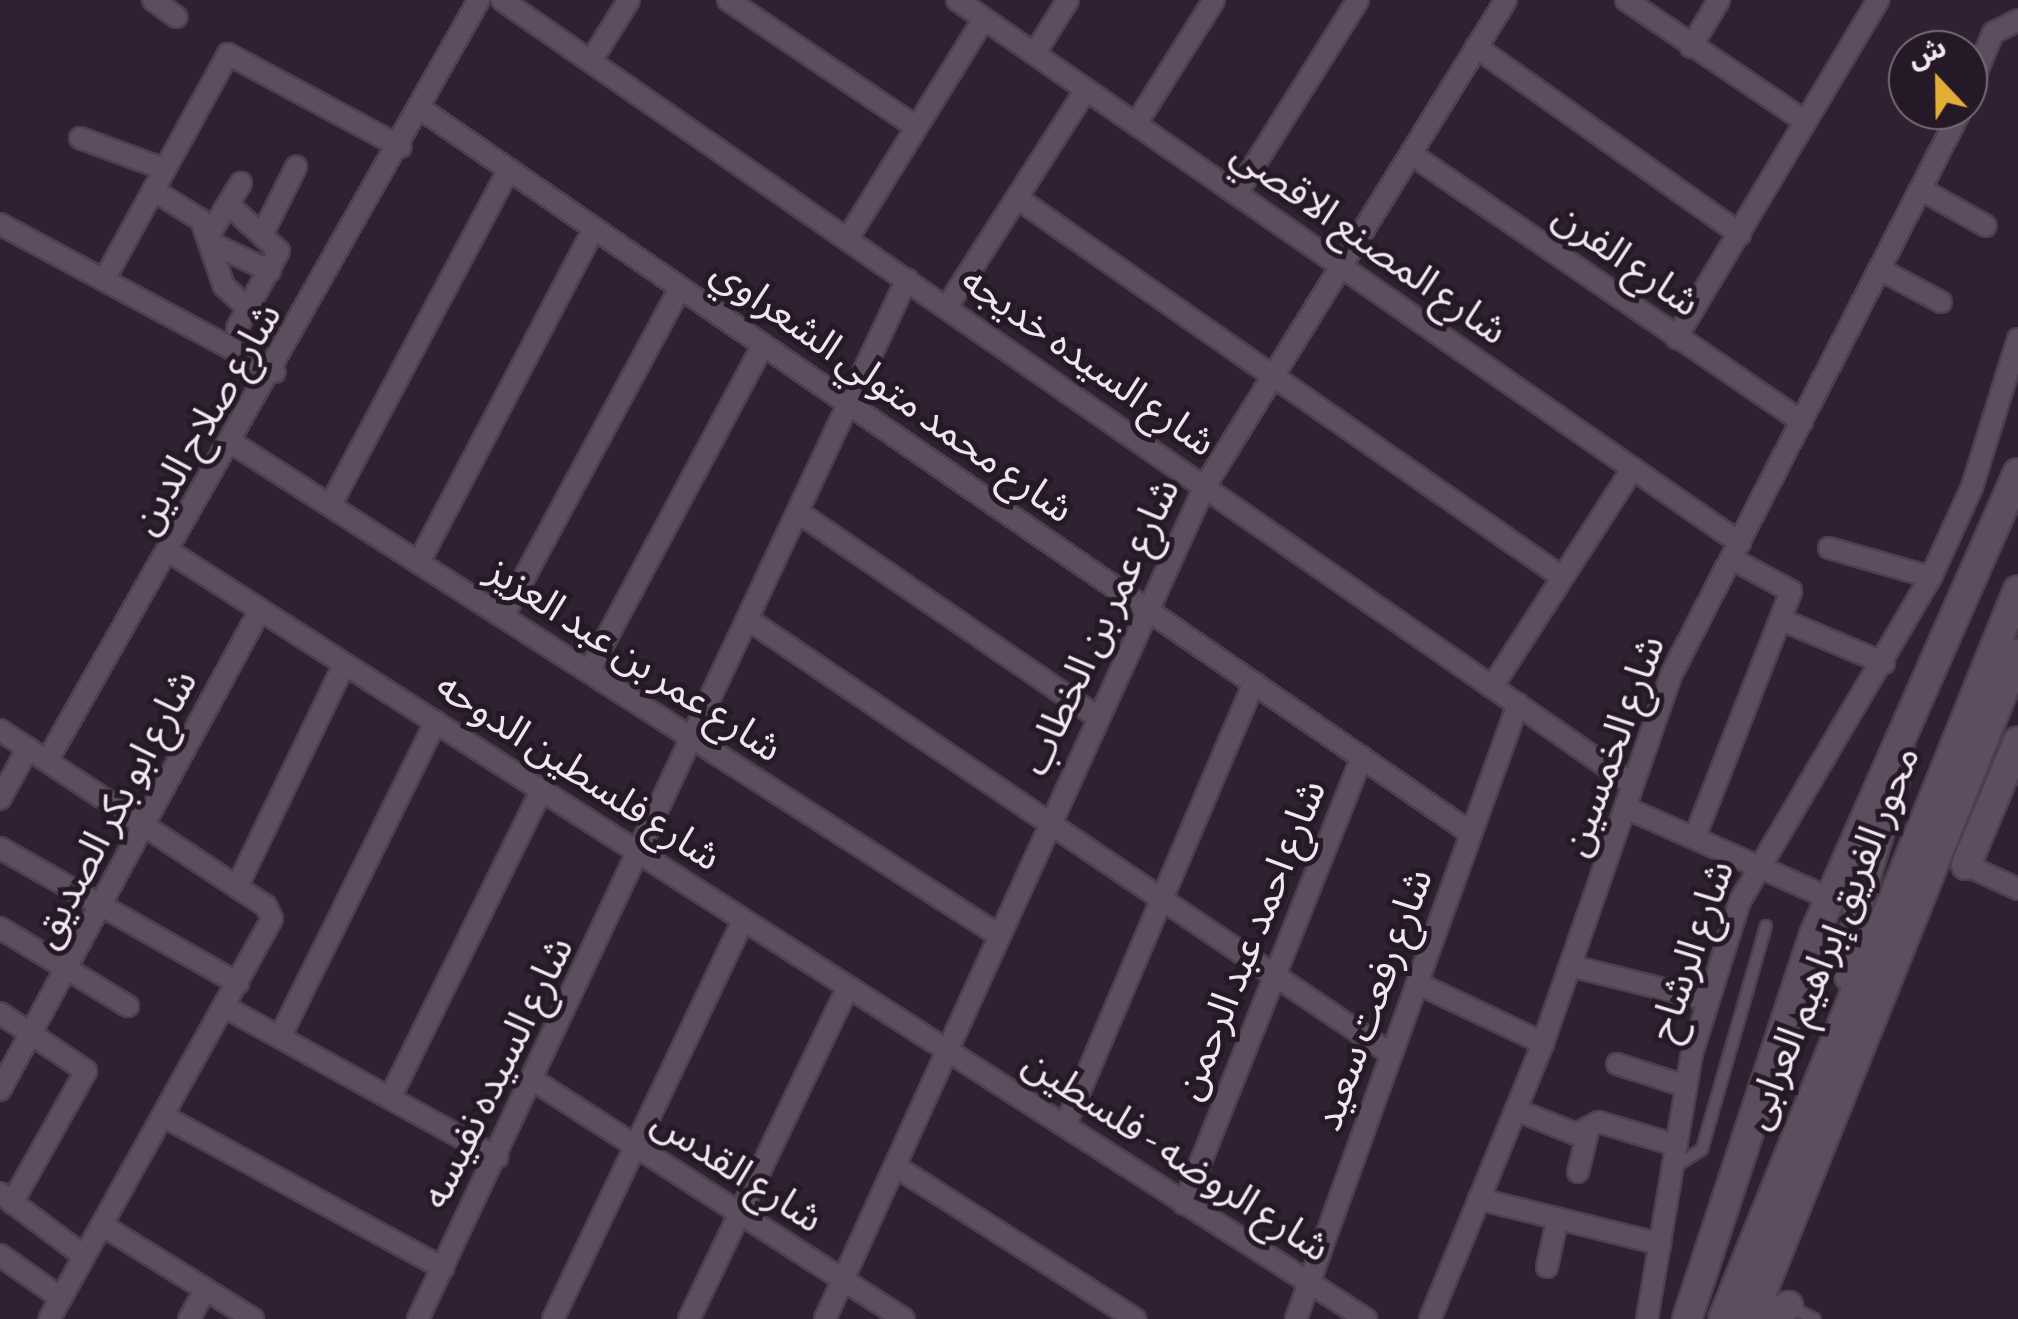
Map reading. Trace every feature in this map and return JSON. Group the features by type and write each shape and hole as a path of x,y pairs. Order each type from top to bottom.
{"main road":[{"path":"1687,1319 1829,898 1908,710 2018,473"},
{"name":"محور الفريق إبراهيم العرابى","path":"1723,1319 1849,999 2018,590"},
{"name":"محور الفريق إبراهيم العرابى","path":"1751,1319 2018,654"},
{"path":"1849,999 1854,924 1908,710"},
{"path":"1966,864 2018,741"}],"street":[{"path":"153,0 176,17"},
{"name":"شارع صلاح الدين","path":"48,761 275,372 479,0"},
{"name":"شارع السيده خديجه","path":"502,0 1632,784"},
{"path":"590,61 629,0"},
{"path":"728,0 916,127"},
{"name":"شارع المصنع الاقصي","path":"957,0 1632,468 1736,551 1787,584 1782,620"},
{"path":"1035,53 1068,0"},
{"path":"1136,124 1214,0"},
{"path":"1237,193 1358,0"},
{"name":"شارع عمر بن الخطاب","path":"825,1319 1095,715 1205,486 1506,0"},
{"path":"1626,0 1806,122"},
{"path":"1691,47 1719,0"},
{"path":"1676,338 1878,0"},
{"path":"848,238 984,18"},
{"path":"1988,45 1993,33 2018,20"},
{"path":"1476,47 1740,234"},
{"path":"104,280 222,60 243,55 400,147"},
{"path":"947,307 1086,90"},
{"name":"شارع محمد متولي الشعراوي","path":"421,109 1471,834"},
{"name":"شارع الخمسين","path":"1430,1319 1543,1043 1671,675 1950,130"},
{"path":"80,138 164,169"},
{"name":"شارع الفرن","path":"1411,154 1802,422"},
{"path":"264,230 296,167"},
{"path":"331,504 509,169"},
{"path":"241,183 212,239 224,286 248,308"},
{"path":"153,190 212,239 270,271"},
{"path":"1922,190 1986,226"},
{"path":"1016,198 1562,577"},
{"path":"228,204 264,230 279,250 237,328"},
{"path":"0,224 275,372"},
{"path":"418,562 594,228"},
{"path":"1881,270 1941,302"},
{"name":"شارع السيده نفيسه","path":"418,1319 641,858 907,279"},
{"path":"503,617 680,288"},
{"name":"شارع الرشاح","path":"1648,1319 1685,1086 1707,1000 1756,865 1884,663 1931,577 1952,534 2018,340"},
{"path":"589,671 764,344"},
{"name":"شارع عمر بن عبد العزيز","path":"234,444 997,934"},
{"path":"1492,687 1632,468"},
{"path":"798,512 1095,715"},
{"path":"1829,548 1931,577"},
{"name":"شارع فلسطين الدوحه","path":"170,552 436,721 641,858 948,1051"},
{"name":"شارع ابو بكر الصديق","path":"0,1090 149,828 259,612"},
{"path":"749,620 1392,1054"},
{"path":"1696,834 1782,620 1884,663"},
{"path":"237,887 344,665"},
{"path":"1065,1126 1254,683"},
{"name":"شارع رفعت سعيد","path":"1296,1319 1518,704"},
{"path":"280,1037 436,721"},
{"path":"0,730 266,906 271,924 50,1319"},
{"path":"0,799 28,748"},
{"name":"شارع احمد عبد الرحمن","path":"1184,1204 1362,757"},
{"path":"390,1098 542,791"},
{"path":"1626,808 1696,834 1829,898"},
{"path":"0,848 238,984"},
{"path":"1966,864 2018,889"},
{"path":"553,1319 743,921"},
{"path":"0,928 128,1006"},
{"path":"1571,966 1707,1000"},
{"path":"1417,983 1543,1043"},
{"path":"689,1319 848,987"},
{"path":"225,1006 497,1156"},
{"path":"0,1012 80,1060 86,1078 6,1198 84,1256"},
{"name":"شارع الروضه - فلسطين","path":"948,1051 1366,1319"},
{"path":"1617,1064 1685,1086"},
{"name":"شارع القدس","path":"533,1080 904,1319"},
{"path":"1516,1110 1588,1131"},
{"path":"163,1116 443,1268"},
{"path":"1578,1172 1588,1131 1599,1122 1675,1144"},
{"path":"895,1166 1135,1319"},
{"path":"1479,1199 1661,1244"},
{"path":"1547,1267 1557,1221"},
{"path":"102,1225 253,1319"},
{"path":"0,1255 61,1298"},
{"path":"189,1319 205,1290"}],"lane":[{"path":"1672,1168 1702,1149 1766,926"}]}
